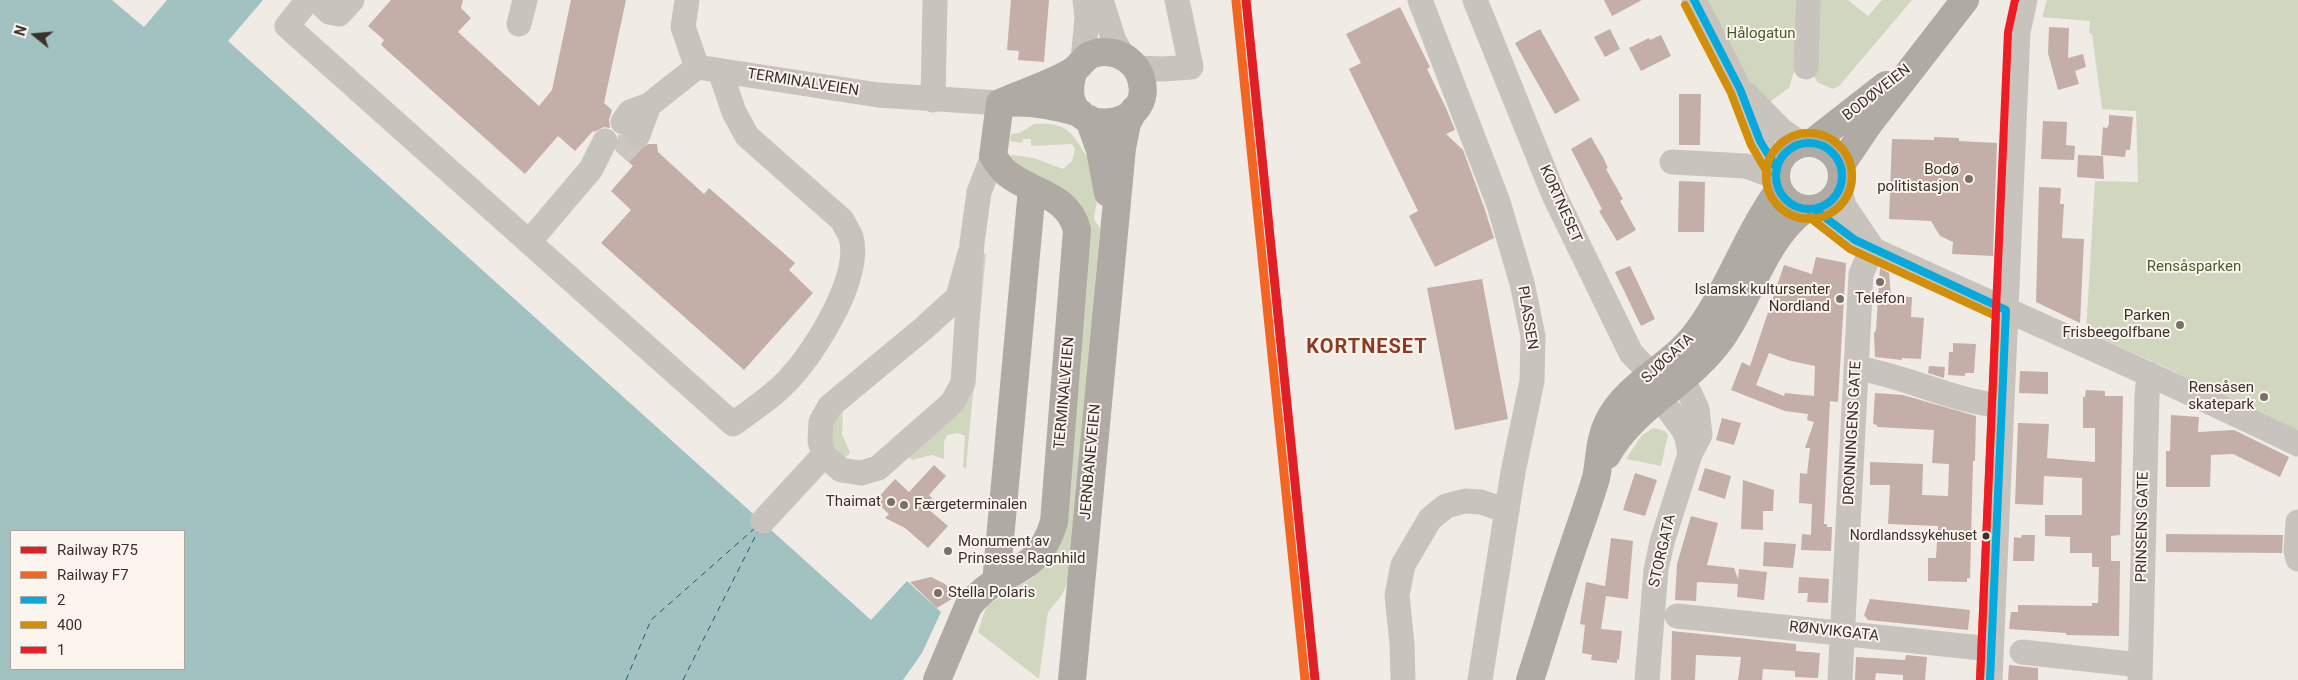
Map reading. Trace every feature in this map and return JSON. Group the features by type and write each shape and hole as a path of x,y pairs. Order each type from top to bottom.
{"highway":[{"name":"BODØVEIEN","path":"1841,177 1868,125 1965,0"},
{"path":"1078,65 1098,52 1107,52 1130,62"},
{"name":"JERNBANEVEIEN","path":"1072,680 1111,245 1119,191 1122,148 1128,124 1139,102 1142,84 1130,62"},
{"name":"BODØVEIEN","path":"1807,142 1917,62"},
{"name":"TERMINALVEIEN","path":"1000,103 1078,65"},
{"name":"JERNBANEVEIEN","path":"1078,65 1070,81 1070,92 1073,103 1084,116 1105,169 1111,245"},
{"name":"TERMINALVEIEN","path":"1000,103 1020,102 1063,108 1084,116"},
{"path":"993,156 1000,103"},
{"path":"1084,116 1098,123 1113,123 1126,117 1134,110"},
{"path":"1807,142 1831,149 1841,177 1829,202 1810,209 1790,203 1777,178 1781,157 1790,148 1807,142"},
{"name":"TERMINALVEIEN","path":"937,680 968,607 975,598 996,582 1033,561 1049,538 1054,522 1077,243 1074,219 1064,206 1007,174 993,156"},
{"name":"SJØGATA","path":"1530,680 1596,476 1613,444 1627,427 1671,360 1697,332 1709,314 1777,178"},
{"path":"996,582 1032,189"},
{"name":"SJØGATA","path":"1655,386 1681,381 1707,357 1721,339 1750,291 1776,241 1791,220 1810,209"}],"street":[{"path":"308,0 288,26 732,424 790,379 822,334 844,293 852,263 851,238 842,220 747,136 683,27 687,0"},
{"path":"316,0 329,12 339,14 352,0"},
{"path":"933,100 935,0"},
{"name":"JERNBANEVEIEN","path":"1078,65 1087,18 1085,0"},
{"name":"JERNBANEVEIEN","path":"1101,0 1114,42 1130,62"},
{"path":"1130,62 1164,70 1191,67 1177,0"},
{"name":"PLASSEN","path":"1420,0 1498,202 1522,283 1533,336 1532,381 1507,511 1480,680"},
{"name":"KORTNESET","path":"1475,0 1554,195 1631,353 1683,429 1690,454"},
{"path":"1694,0 1740,89 1777,178"},
{"path":"1806,67 1808,0"},
{"path":"1990,680 2018,32 2026,0"},
{"path":"630,128 630,112 649,105 709,69"},
{"name":"TERMINALVEIEN","path":"709,69 878,95 1000,103"},
{"path":"1740,89 1781,130 1807,142"},
{"path":"529,242 591,169 612,148"},
{"path":"970,253 969,306 963,383 952,403 878,468 861,473 841,470 824,455 820,440 821,422 830,406 924,328 958,297 970,253 979,192 993,156"},
{"path":"1672,162 1746,166 1777,178"},
{"path":"1841,177 1844,206 1872,249"},
{"path":"1810,209 1830,219 1842,231 1872,249 2172,383 2298,444"},
{"name":"DRONNINGENS GATE","path":"1840,680 1861,274 1872,249"},
{"path":"1856,368 1912,382 1942,393 2002,406"},
{"name":"PRINSENS GATE","path":"2140,672 2149,374"},
{"name":"STORGATA","path":"1647,680 1656,570 1662,542 1690,454 1700,435 1694,402 1681,381"},
{"path":"763,521 824,455"},
{"path":"1403,680 1402,644 1397,595 1403,565 1430,519 1446,506 1465,501 1481,502 1507,511"},
{"path":"2298,522 2296,551 2298,559"},
{"name":"RØNVIKGATA","path":"1677,616 1991,649"},
{"path":"2022,652 2140,672"}],"green space":[{"name":"Hålogatun","path":"1704,0 1795,0 1794,71 1789,88 1767,104 1751,82"},
{"path":"1814,0 1848,0 1868,16 1882,0 1912,0 1839,86 1833,89 1817,82 1814,76"},
{"name":"Rensåsparken","path":"2047,0 2298,0 2298,435 2167,368 2086,332 2095,181 2138,182 2136,111 2102,109 2092,34 2089,33 2090,21 2042,17"},
{"path":"1034,124 1051,124 1064,128 1079,143 1089,158 1094,169 1096,186 1097,201 1094,220 1100,228 1071,562 1068,581 1062,595 1048,612 1039,679 978,632 988,605 1034,577 1032,574 1087,230 1010,157 1012,155 1034,158 1063,169 1072,161 1075,149 1072,144 1031,146 1031,139 1023,139 1022,143 1010,141 1011,134 1020,133"},
{"path":"979,253 986,254 966,468 963,467 965,436 958,433 947,435 944,442 944,459 932,455 912,460 905,453 951,414"},
{"path":"843,406 842,434 850,453 846,457 842,456 837,449 832,437 833,425"},
{"path":"1654,428 1665,431 1668,435 1661,466 1626,459 1642,435"}],"water":[{"path":"0,0 263,0 228,41 871,620 907,581 941,612 922,653 903,680 0,680"}],"pier":[{"path":"112,0 167,0 144,27"}],"building":[{"path":"391,0 463,0 461,8 471,18 458,32 539,106 552,90 571,0 626,0 604,103 612,110 609,120 610,128 604,127 593,131 575,151 558,136 525,174 381,45 384,40 368,26"},
{"path":"1011,0 1049,0 1044,62 1018,60 1019,51 1007,50"},
{"path":"1604,0 1642,0 1612,16"},
{"path":"1400,7 1430,67 1427,69 1455,130 1446,134 1463,150 1494,238 1435,267 1409,216 1418,211 1349,69 1361,63 1346,34"},
{"path":"2049,27 2069,28 2068,58 2083,54 2086,67 2075,71 2079,84 2058,90 2048,53"},
{"path":"1540,29 1580,100 1555,114 1515,43"},
{"path":"1610,29 1620,49 1605,57 1594,37"},
{"path":"1661,35 1671,56 1641,71 1629,48 1649,38 1650,40"},
{"path":"1679,94 1701,94 1700,145 1679,145"},
{"path":"2109,115 2133,117 2130,150 2126,150 2125,157 2101,155 2103,127 2107,128 2109,124"},
{"path":"2043,121 2067,122 2066,145 2075,146 2074,160 2041,159"},
{"path":"618,135 624,136 627,144 634,149 640,149 648,144 657,144 658,152 704,194 709,188 795,263 789,270 813,293 744,370 601,243 631,210 611,191 633,166 616,151 619,141"},
{"path":"1591,137 1604,159 1608,168 1606,169 1623,199 1620,201 1636,230 1617,241 1599,211 1602,209 1571,149"},
{"path":"1934,137 1959,138 1959,141 1997,143 1993,256 1952,254 1953,242 1940,236 1931,221 1889,219 1892,139 1934,140"},
{"path":"2078,155 2103,156 2104,179 2077,177"},
{"path":"1679,181 1705,182 1704,232 1678,232"},
{"path":"2039,187 2061,188 2060,204 2064,204 2062,238 2084,239 2080,323 2036,302"},
{"path":"1816,257 1846,263 1838,402 1830,401 1824,524 1827,524 1827,527 1832,527 1831,551 1801,550 1802,534 1811,535 1812,504 1799,503 1800,473 1807,474 1810,448 1805,448 1814,422 1807,420 1808,414 1785,411 1731,390 1742,362 1750,366 1784,265 1812,274","holes":["1769,353 1791,361 1815,366 1814,396 1785,393 1784,396 1756,385"]},
{"path":"1630,266 1655,319 1641,326 1615,272"},
{"path":"1880,268 1889,273 1891,296 1912,297 1911,317 1924,318 1921,359 1902,358 1902,360 1875,357 1874,333 1876,330"},
{"path":"1482,279 1508,419 1455,430 1427,288"},
{"path":"1953,343 1976,344 1974,373 1965,373 1965,376 1948,375 1949,352 1953,352"},
{"path":"1929,366 1945,367 1944,378 1928,373"},
{"path":"2020,371 2048,372 2048,394 2019,393"},
{"path":"2086,390 2105,391 2105,396 2123,396 2120,535 2111,536 2111,561 2120,561 2119,636 2066,635 2066,633 2009,629 2011,612 2018,612 2018,605 2092,606 2092,603 2098,603 2099,567 2092,567 2092,553 2070,553 2070,537 2045,536 2045,515 2082,515 2082,478 2044,476 2043,505 2015,504 2018,423 2049,424 2047,458 2095,462 2095,428 2083,428 2083,397 2085,397"},
{"path":"1875,393 1903,395 1976,416 1970,578 1967,578 1967,582 1928,581 1928,558 1936,558 1938,526 1888,524 1890,485 1870,485 1870,462 1923,464 1922,495 1948,496 1949,464 1932,463 1934,430 1877,427 1877,425 1873,424"},
{"path":"2171,415 2199,417 2198,432 2234,430 2289,457 2280,477 2233,454 2211,455 2210,487 2166,487 2166,451 2170,451"},
{"path":"1722,418 1741,423 1734,445 1716,440"},
{"name":"Færgeterminalen","path":"934,465 946,476 929,495 934,500 927,508 948,526 928,548 905,528 885,518 889,514 875,501 895,479 909,492"},
{"path":"1705,468 1731,476 1725,499 1698,490"},
{"path":"1635,473 1657,480 1645,516 1623,510"},
{"path":"1743,480 1774,490 1773,511 1763,511 1763,530 1741,529"},
{"path":"1691,516 1718,523 1707,565 1734,568 1738,579 1739,569 1767,572 1764,600 1737,597 1738,584 1697,582 1696,601 1675,600 1677,564"},
{"path":"2166,534 2283,535 2282,553 2166,552"},
{"path":"2022,535 2035,535 2034,561 2013,561 2014,537 2021,538"},
{"path":"1611,538 1633,541 1628,599 1606,596 1601,629 1622,631 1619,660 1617,659 1617,663 1591,660 1592,655 1582,653 1585,625 1580,624 1586,582 1605,586"},
{"path":"1764,542 1796,544 1793,568 1763,566"},
{"name":"Stella Polaris","path":"931,577 945,584 957,596 937,608 910,582"},
{"path":"1799,577 1829,579 1828,603 1807,602 1808,593 1798,593"},
{"path":"1870,599 1970,610 1968,630 1868,620 1864,615"},
{"path":"1672,631 1796,644 1796,651 1820,653 1818,678 1795,677 1795,671 1763,669 1762,680 1738,680 1741,657 1696,655 1695,680 1671,680"},
{"path":"1906,655 1927,657 1925,680 1903,680 1903,675 1876,673 1875,680 1855,680 1856,657 1905,660"},
{"path":"2009,665 2038,668 2038,680 2008,680"}],"ferry route":[{"path":"626,680 651,620 755,528"},
{"path":"683,680 758,531"}],"tunnel":[{"path":"620,154 638,135"}],"rail line":[{"name":"R75","path":"1246,0 1315,680"},
{"name":"F7","path":"1236,1 1305,680"}],"transit line":[{"name":"2","path":"1694,0 1740,89 1760,141 1777,169"},
{"name":"1","path":"1980,680 2008,32 2015,0"},
{"name":"400","path":"1685,5 1731,93 1751,145 1768,174"},
{"name":"400","path":"1801,133 1817,133 1826,136 1840,145 1849,159 1852,176 1849,193 1840,207 1826,216 1817,219 1801,219 1785,212 1773,200 1766,184 1766,168 1773,152 1785,140 1801,133"},
{"name":"2","path":"1802,143 1816,143 1828,148 1837,157 1842,169 1842,176 1840,189 1833,200 1816,209 1802,209 1790,204 1781,195 1776,183 1776,169 1781,157 1790,148 1802,143"},
{"name":"2","path":"1814,209 1855,240 2006,310 1990,680"},
{"name":"400","path":"1809,217 1850,249 1996,316 1980,680"}],"place":[{"name":"Bodø politistasjon","path":"1969,179"},
{"name":"Telefon","path":"1880,282"},
{"name":"Islamsk kultursenter Nordland","path":"1840,299"},
{"name":"Parken Frisbeegolfbane","path":"2180,325"},
{"name":"Rensåsen skatepark","path":"2264,397"},
{"name":"Thaimat","path":"891,502"},
{"name":"Færgeterminalen","path":"904,505"},
{"name":"Nordlandssykehuset","path":"1986,536"},
{"name":"Monument av Prinsesse Ragnhild","path":"948,551"},
{"name":"Stella Polaris","path":"938,593"}],"district":[{"name":"KORTNESET","path":"1367,348"}]}
